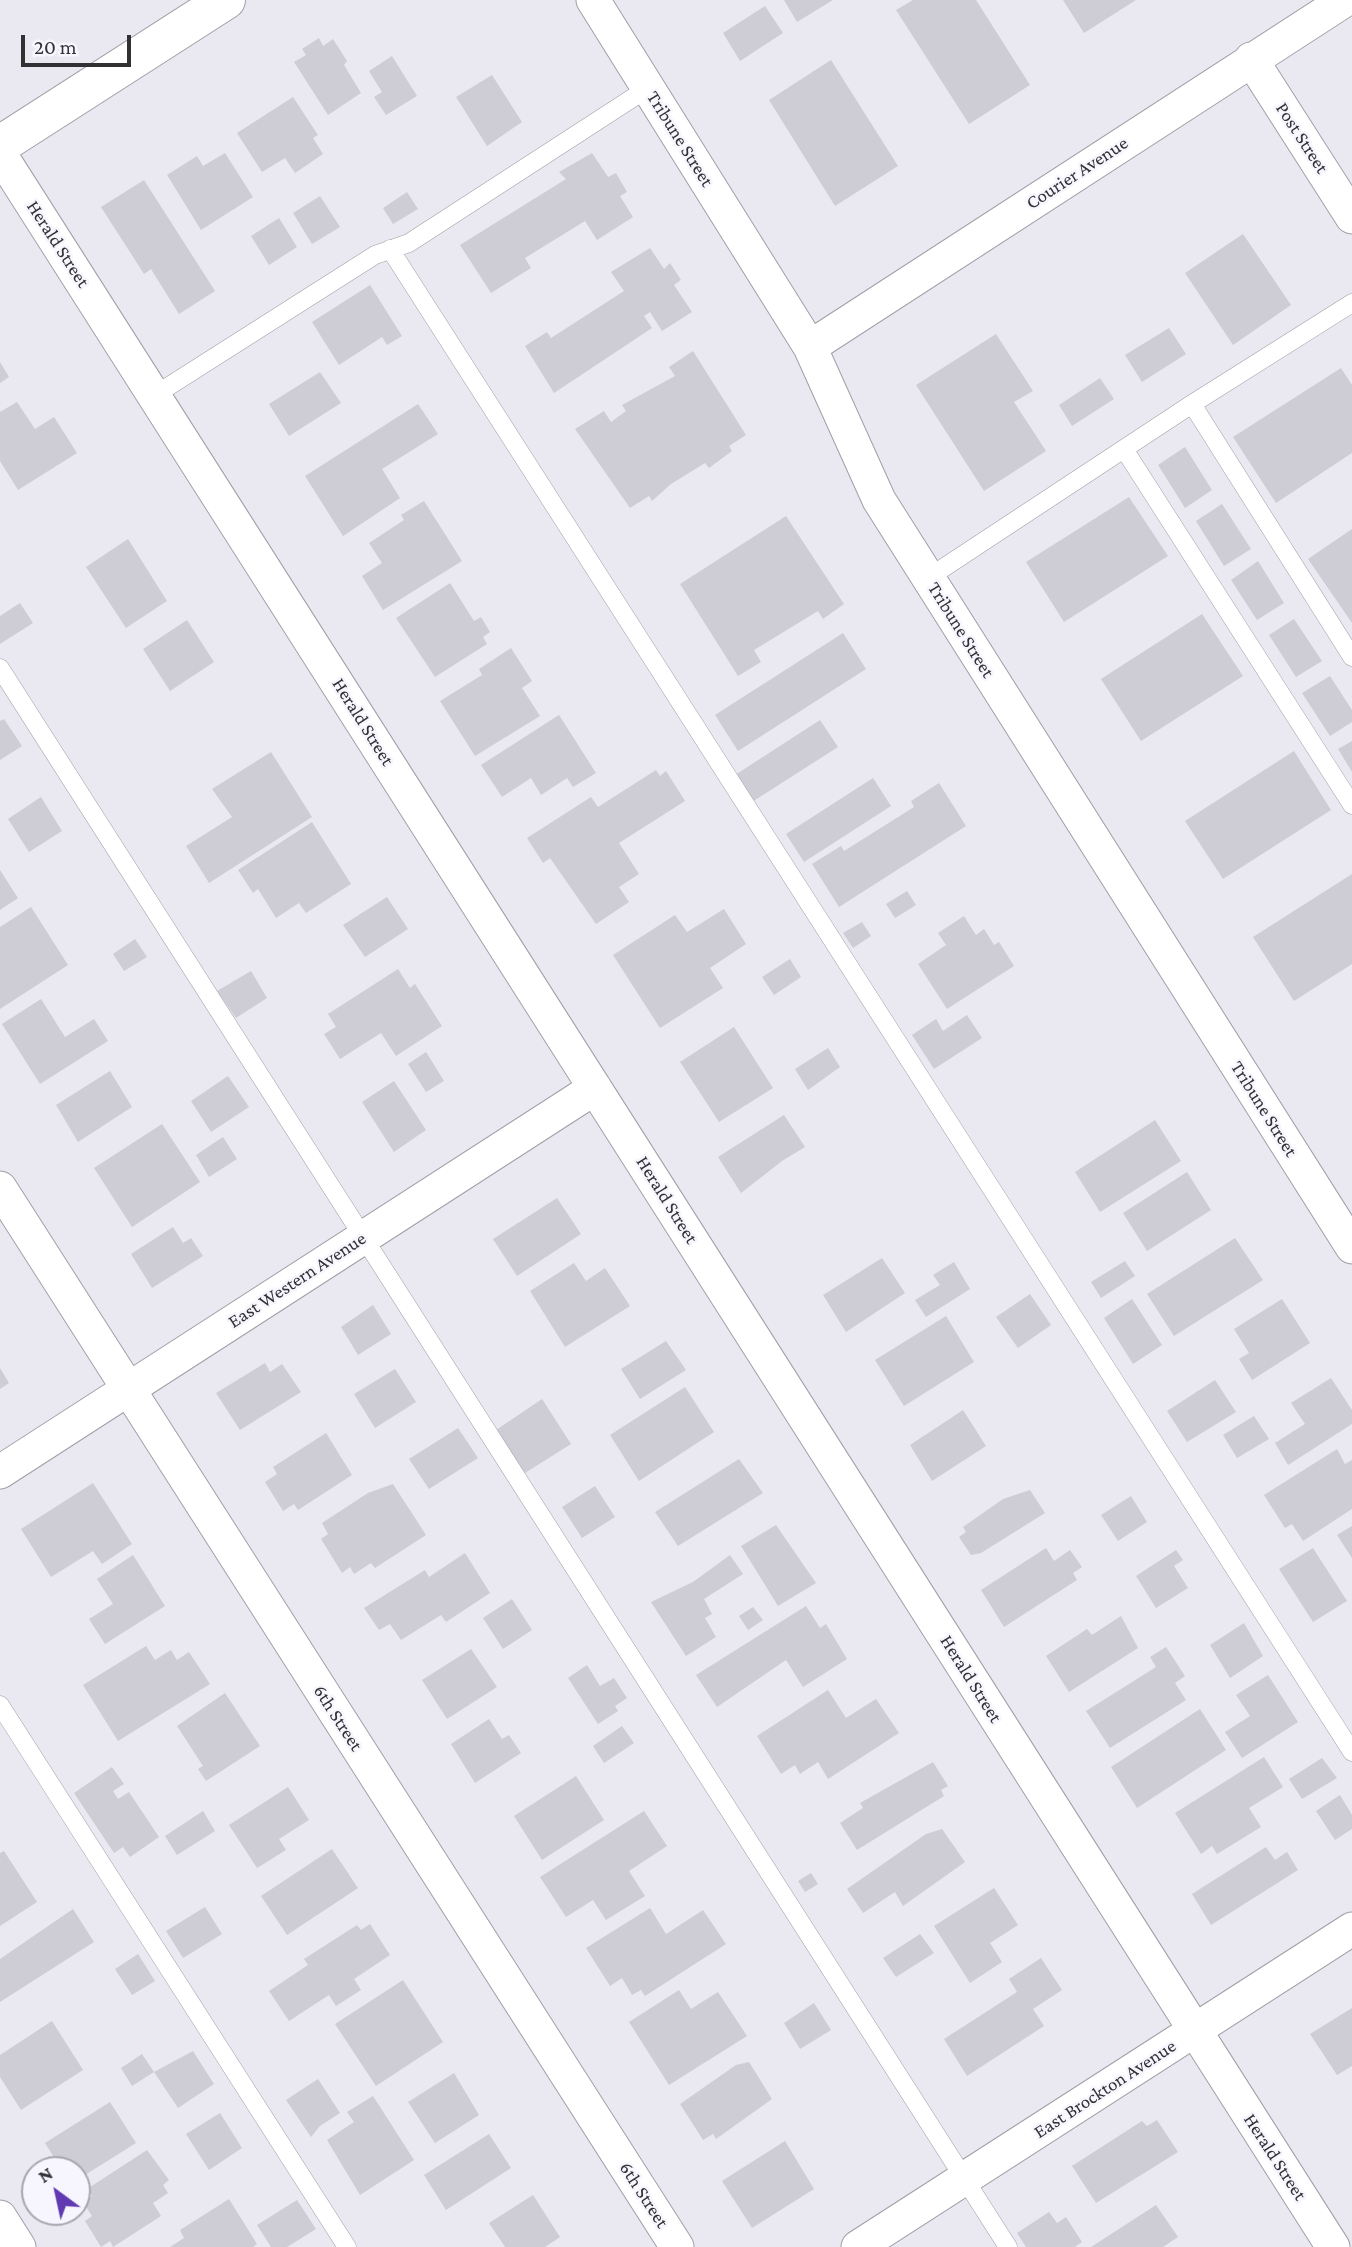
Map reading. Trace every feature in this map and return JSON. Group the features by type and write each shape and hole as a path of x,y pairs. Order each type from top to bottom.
{"main road":[{"path":"0,145 226,0"}],"street":[{"name":"Tribune Street","path":"593,0 810,347 879,500 1352,1247"},
{"name":"Courier Avenue","path":"810,347 1345,0"},
{"name":"Post Street","path":"1251,59 1352,217"},
{"name":"Herald Street","path":"0,154 1334,2247"},
{"name":"East Western Avenue","path":"0,1472 595,1088"},
{"name":"6th Street","path":"0,1188 677,2247"},
{"name":"East Brockton Avenue","path":"858,2247 1352,1929"},
{"path":"0,2217 19,2247"}],"lane":[{"path":"155,395 375,255 409,243 648,88"},
{"path":"390,249 1352,1752"},
{"path":"928,578 1192,404 1352,303"},
{"path":"1192,404 1352,657"},
{"path":"1124,449 1352,805"},
{"path":"0,668 1008,2247"},
{"path":"0,1705 347,2247"}],"building":[{"path":"784,0 833,0 797,22"},
{"path":"913,0 976,0 1030,85 969,124 896,10"},
{"path":"1063,0 1136,0 1084,33"},
{"path":"765,6 783,33 740,61 723,33"},
{"path":"319,38 323,46 333,39 347,61 344,65 361,93 328,115 294,62 306,55 302,49"},
{"path":"392,56 417,96 386,115 374,97 382,92 369,71"},
{"path":"831,60 898,166 835,206 769,100"},
{"path":"492,75 522,122 487,146 456,97"},
{"path":"293,97 318,135 313,138 323,154 295,173 285,158 262,172 237,133"},
{"path":"225,153 253,197 201,230 167,175 197,156 203,166"},
{"path":"592,153 608,177 616,173 627,192 620,196 633,217 597,240 585,221 525,258 531,268 491,293 460,245 566,179 559,172"},
{"path":"144,180 215,291 179,314 151,269 144,274 101,207"},
{"path":"407,192 418,209 393,224 383,208"},
{"path":"320,196 340,227 312,244 293,213"},
{"path":"279,218 297,247 269,265 251,236"},
{"path":"1243,234 1291,305 1233,345 1185,273"},
{"path":"650,248 664,269 670,263 681,280 674,285 692,312 662,331 650,312 644,316 652,328 554,393 525,346 547,332 551,338 624,291 611,272"},
{"path":"370,285 402,336 387,345 382,337 339,365 312,322"},
{"path":"1169,328 1186,354 1142,382 1125,355"},
{"path":"996,334 1033,391 1014,402 1046,451 984,491 916,385"},
{"path":"693,351 746,435 729,446 732,451 709,468 705,463 671,484 652,501 649,496 630,508 575,429 604,411 611,422 626,411 622,405 675,376 669,367"},
{"path":"0,362 9,377 0,383"},
{"path":"1341,368 1352,385 1352,453 1276,503 1233,437"},
{"path":"320,372 341,403 289,436 269,404"},
{"path":"1100,378 1114,399 1072,426 1059,405"},
{"path":"17,402 35,429 54,417 77,453 18,490 0,461 0,412"},
{"path":"418,404 438,434 382,469 400,498 343,536 305,476"},
{"path":"1185,447 1212,490 1185,508 1158,465"},
{"path":"1129,497 1168,556 1064,622 1026,562"},
{"path":"424,501 462,561 383,610 362,576 382,563 369,543 404,520 401,515"},
{"path":"1222,504 1251,549 1224,566 1196,521"},
{"path":"786,516 844,604 823,619 818,611 754,650 761,662 738,676 680,584"},
{"path":"1352,529 1352,623 1308,559"},
{"path":"128,539 167,601 126,628 86,567"},
{"path":"1258,561 1284,603 1257,620 1231,580"},
{"path":"450,583 474,621 481,617 490,632 483,637 487,644 435,677 396,618"},
{"path":"20,603 33,623 0,644 0,616"},
{"path":"1202,614 1243,676 1141,741 1101,679"},
{"path":"1294,619 1322,661 1296,677 1269,635"},
{"path":"187,620 214,662 170,691 143,649"},
{"path":"843,633 866,669 738,751 715,715"},
{"path":"511,648 532,681 522,688 540,716 475,756 440,701 482,675 479,669"},
{"path":"1330,676 1352,710 1352,722 1330,736 1302,693"},
{"path":"559,715 596,773 573,787 567,778 541,795 531,778 502,797 481,765"},
{"path":"4,719 22,746 0,760 0,721"},
{"path":"820,720 838,747 752,802 735,775"},
{"path":"1352,741 1352,772 1338,749"},
{"path":"1294,751 1331,810 1223,879 1185,821"},
{"path":"271,752 312,817 209,883 186,846 232,817 212,789"},
{"path":"656,770 660,776 666,771 685,801 619,843 639,874 619,887 629,902 596,924 550,858 543,863 527,838 591,797 598,807"},
{"path":"873,778 891,806 804,862 786,834"},
{"path":"939,783 966,826 839,907 812,864 841,846 844,851 914,807 911,801"},
{"path":"41,797 62,831 29,852 8,819"},
{"path":"312,822 351,884 306,913 299,903 276,918 258,889 253,893 238,870"},
{"path":"0,870 18,898 0,910"},
{"path":"1352,874 1352,964 1294,1001 1253,937"},
{"path":"907,891 916,905 895,918 886,904"},
{"path":"387,897 408,929 365,957 343,925"},
{"path":"31,907 68,965 0,1009 0,927"},
{"path":"724,909 746,944 710,968 723,988 660,1028 613,955 675,915 687,932"},
{"path":"964,916 976,935 984,929 994,945 999,942 1014,966 947,1009 918,964 946,945 938,933"},
{"path":"862,922 871,936 853,948 843,933"},
{"path":"135,939 147,957 124,971 113,954"},
{"path":"790,959 801,977 774,995 762,977"},
{"path":"398,969 410,988 415,984 442,1026 396,1056 381,1033 340,1059 324,1034 336,1027 328,1014"},
{"path":"251,971 267,998 236,1018 217,991"},
{"path":"41,999 65,1037 94,1019 108,1041 40,1084 2,1024"},
{"path":"967,1015 982,1038 934,1069 912,1035 936,1019 943,1031"},
{"path":"734,1027 773,1088 719,1122 680,1062"},
{"path":"828,1048 840,1067 808,1090 795,1069"},
{"path":"426,1052 444,1081 426,1092 408,1064"},
{"path":"110,1071 132,1107 78,1142 56,1105"},
{"path":"228,1076 249,1107 211,1132 191,1101"},
{"path":"394,1081 426,1130 394,1152 362,1102"},
{"path":"784,1115 805,1147 741,1193 718,1157"},
{"path":"1155,1120 1181,1161 1100,1212 1075,1172"},
{"path":"162,1124 200,1182 132,1227 94,1168"},
{"path":"223,1137 237,1159 209,1177 196,1155"},
{"path":"1187,1172 1211,1210 1147,1251 1123,1213"},
{"path":"557,1198 581,1234 517,1276 493,1239"},
{"path":"173,1227 183,1243 191,1238 203,1256 152,1288 131,1254"},
{"path":"1235,1238 1263,1280 1174,1336 1147,1294"},
{"path":"882,1258 905,1293 846,1332 823,1295"},
{"path":"1125,1261 1135,1276 1101,1298 1091,1282"},
{"path":"954,1262 970,1289 926,1317 915,1300 940,1285 933,1275"},
{"path":"574,1263 586,1281 605,1268 630,1306 565,1347 530,1291"},
{"path":"1030,1294 1051,1325 1018,1348 996,1317"},
{"path":"1132,1299 1162,1345 1133,1364 1104,1318"},
{"path":"1282,1299 1310,1343 1252,1380 1239,1359 1249,1353 1234,1329"},
{"path":"373,1305 391,1334 358,1355 341,1327"},
{"path":"946,1316 974,1362 904,1406 875,1360"},
{"path":"666,1341 686,1370 640,1399 621,1369"},
{"path":"265,1363 270,1372 282,1364 301,1392 240,1430 216,1393"},
{"path":"0,1368 9,1383 0,1389"},
{"path":"395,1369 416,1402 375,1428 354,1394"},
{"path":"1331,1378 1352,1410 1352,1424 1288,1465 1275,1443 1305,1424 1291,1403"},
{"path":"1215,1380 1236,1412 1187,1442 1167,1411"},
{"path":"685,1387 714,1432 639,1481 610,1435"},
{"path":"542,1399 571,1444 525,1473 496,1430"},
{"path":"963,1410 986,1446 932,1481 910,1445"},
{"path":"1254,1416 1269,1439 1237,1458 1223,1435"},
{"path":"458,1428 478,1458 429,1489 409,1459"},
{"path":"326,1433 352,1475 298,1510 294,1504 283,1511 265,1482 277,1474 273,1467"},
{"path":"1337,1449 1345,1464 1352,1460 1352,1509 1303,1541 1292,1524 1285,1528 1264,1495"},
{"path":"739,1459 763,1493 678,1546 655,1512"},
{"path":"93,1483 132,1544 102,1564 93,1551 51,1577 21,1529"},
{"path":"393,1484 426,1535 375,1568 371,1563 354,1574 350,1567 342,1573 321,1539 328,1534 322,1523 368,1493"},
{"path":"595,1486 615,1517 582,1538 562,1507"},
{"path":"1030,1490 1045,1513 981,1553 971,1555 959,1537 966,1532 963,1527 1003,1499"},
{"path":"1131,1496 1147,1522 1118,1541 1101,1515"},
{"path":"776,1525 816,1583 778,1606 741,1546"},
{"path":"1352,1526 1352,1558 1337,1535"},
{"path":"1046,1548 1054,1561 1070,1550 1082,1567 1073,1573 1077,1580 1004,1627 981,1590"},
{"path":"1313,1548 1347,1601 1313,1622 1279,1569"},
{"path":"1176,1550 1183,1560 1174,1566 1188,1588 1156,1608 1136,1576"},
{"path":"465,1553 490,1593 446,1622 441,1615 401,1640 390,1624 379,1630 364,1608 425,1570 429,1577"},
{"path":"133,1555 165,1606 105,1644 89,1619 113,1604 97,1579"},
{"path":"730,1555 743,1574 704,1599 712,1614 705,1618 716,1637 686,1656 651,1602 693,1582"},
{"path":"512,1599 532,1630 503,1649 483,1618"},
{"path":"806,1606 820,1628 826,1624 847,1659 803,1687 786,1660 717,1707 696,1675"},
{"path":"753,1607 763,1620 748,1630 739,1616"},
{"path":"1121,1616 1138,1648 1069,1692 1046,1656 1087,1629 1092,1635"},
{"path":"1244,1623 1263,1656 1230,1678 1210,1645"},
{"path":"146,1646 155,1660 171,1650 177,1660 189,1652 210,1684 118,1741 83,1685"},
{"path":"1166,1647 1185,1676 1175,1683 1186,1700 1110,1748 1086,1711 1156,1667 1150,1657"},
{"path":"471,1649 497,1687 447,1719 422,1680"},
{"path":"587,1665 600,1686 614,1678 627,1698 615,1706 618,1711 598,1724 568,1678"},
{"path":"1268,1675 1298,1722 1242,1758 1225,1732 1250,1716 1236,1695"},
{"path":"828,1690 846,1718 876,1699 899,1733 828,1779 818,1762 800,1774 795,1765 781,1774 757,1736"},
{"path":"225,1693 260,1746 206,1781 198,1769 203,1766 177,1726"},
{"path":"1200,1709 1226,1750 1137,1808 1111,1767"},
{"path":"489,1719 502,1739 509,1735 521,1753 475,1783 451,1744"},
{"path":"622,1726 634,1743 604,1763 593,1746"},
{"path":"1264,1757 1283,1787 1249,1808 1261,1827 1217,1854 1212,1846 1201,1854 1175,1813"},
{"path":"1322,1758 1337,1778 1302,1799 1289,1779"},
{"path":"933,1762 948,1786 941,1790 944,1796 857,1850 840,1823 863,1808 860,1803"},
{"path":"112,1767 124,1784 113,1791 118,1799 129,1792 159,1837 130,1857 123,1847 114,1853 74,1793"},
{"path":"576,1776 604,1820 542,1860 514,1816"},
{"path":"288,1787 309,1820 279,1839 286,1850 257,1868 229,1825"},
{"path":"1340,1795 1352,1815 1352,1829 1335,1840 1316,1811"},
{"path":"203,1811 215,1831 177,1855 165,1836"},
{"path":"644,1811 667,1846 629,1871 645,1896 606,1920 593,1900 566,1917 540,1877"},
{"path":"942,1829 965,1862 903,1906 895,1892 863,1913 847,1889 926,1834"},
{"path":"1266,1847 1275,1860 1287,1852 1298,1870 1211,1925 1192,1894"},
{"path":"332,1849 358,1888 287,1935 261,1896"},
{"path":"4,1851 37,1902 0,1926 0,1853"},
{"path":"811,1873 818,1884 805,1892 798,1881"},
{"path":"994,1888 1018,1925 990,1943 1002,1962 970,1983 934,1926"},
{"path":"205,1907 222,1934 183,1958 166,1931"},
{"path":"650,1908 666,1934 703,1910 726,1944 645,1996 641,1990 632,1995 622,1978 610,1986 586,1948"},
{"path":"73,1909 94,1942 0,2002 0,1959"},
{"path":"370,1924 390,1955 354,1979 361,1990 336,2006 329,1995 289,2021 269,1991 308,1965 304,1959 357,1925 361,1930"},
{"path":"920,1934 934,1953 896,1977 883,1958"},
{"path":"138,1954 155,1981 132,1995 115,1969"},
{"path":"1041,1958 1062,1990 1033,2009 1044,2026 967,2076 944,2039 1017,1992 1009,1979"},
{"path":"403,1980 443,2042 376,2086 335,2024"},
{"path":"679,1990 691,2009 718,1992 747,2036 669,2085 629,2022"},
{"path":"814,2003 831,2030 800,2049 784,2023"},
{"path":"1352,2008 1352,2066 1337,2075 1310,2034"},
{"path":"52,2021 83,2070 21,2110 0,2077 0,2055"},
{"path":"193,2051 214,2084 178,2108 154,2072"},
{"path":"142,2054 154,2072 132,2086 121,2068"},
{"path":"749,2062 772,2099 716,2139 713,2134 703,2140 680,2104 736,2065"},
{"path":"454,2073 479,2115 435,2143 408,2102"},
{"path":"318,2079 340,2113 320,2126 311,2137 286,2100"},
{"path":"373,2096 414,2160 360,2195 327,2140 354,2122 347,2112"},
{"path":"110,2102 136,2143 91,2171 91,2156 53,2156 45,2143"},
{"path":"220,2113 242,2148 209,2170 186,2134"},
{"path":"1157,2120 1178,2152 1096,2203 1072,2166 1142,2121 1147,2126"},
{"path":"489,2134 511,2168 446,2210 424,2175"},
{"path":"785,2141 814,2189 752,2228 722,2181"},
{"path":"147,2150 169,2180 163,2185 168,2193 153,2203 161,2216 113,2247 110,2241 101,2247 88,2226 91,2226 92,2216 91,2186"},
{"path":"533,2195 560,2237 545,2247 505,2247 489,2223"},
{"path":"229,2199 257,2244 253,2247 170,2247 184,2238 180,2230"},
{"path":"297,2200 316,2229 287,2247 271,2247 257,2225"},
{"path":"1156,2205 1178,2237 1163,2247 1091,2247"},
{"path":"1049,2212 1057,2223 1066,2217 1082,2242 1075,2247 1026,2247 1017,2233"}]}
